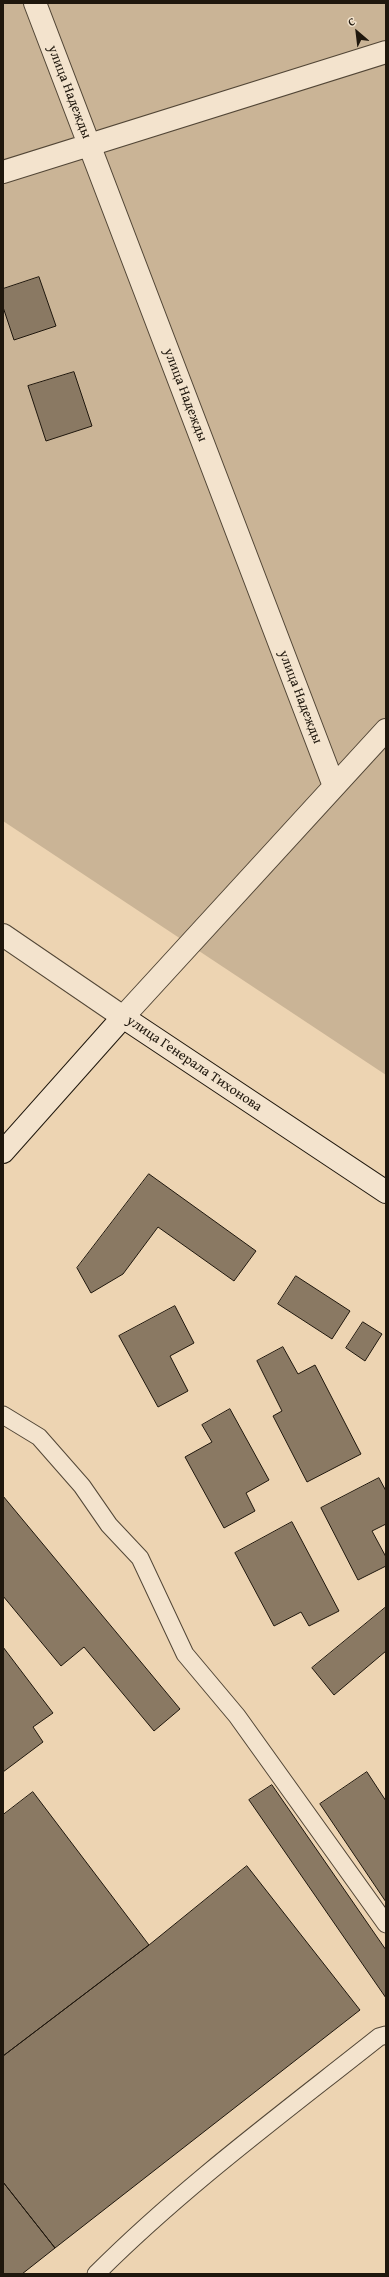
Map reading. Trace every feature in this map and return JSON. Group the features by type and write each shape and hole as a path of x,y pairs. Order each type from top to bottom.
{"street":[{"name":"улица Надежды","path":"35,3 334,786"},
{"path":"3,172 386,52"},
{"path":"3,1152 122,1017 386,730"},
{"name":"улица Генерала Тихонова","path":"3,935 122,1017 386,1192"}],"lane":[{"path":"3,1415 39,1437 82,1486 109,1526 140,1558 185,1654 236,1716 386,1924"},
{"path":"96,2274 132,2238 203,2177 379,2038 386,2035"}],"shaded area":[{"path":"3,3 386,3 386,1075 3,821"}],"building":[{"path":"39,277 56,326 14,340 3,307 3,289"},
{"path":"74,372 92,426 46,441 28,386"},
{"path":"149,1174 256,1251 234,1281 158,1227 123,1274 91,1293 77,1268"},
{"path":"296,1276 350,1311 332,1339 278,1304"},
{"path":"175,1306 194,1343 170,1356 188,1391 158,1407 119,1336"},
{"path":"363,1322 382,1334 365,1361 346,1348"},
{"path":"283,1347 298,1374 315,1365 361,1454 307,1482 273,1416 282,1411 257,1361"},
{"path":"230,1409 269,1480 246,1493 255,1511 224,1528 185,1457 212,1442 202,1425"},
{"path":"379,1478 386,1491 386,1524 372,1531 386,1557 386,1566 358,1580 321,1508"},
{"path":"3,1496 180,1709 154,1731 84,1647 61,1666 3,1596"},
{"path":"292,1522 339,1611 309,1626 301,1612 274,1626 235,1553"},
{"path":"386,1607 386,1651 334,1695 312,1668"},
{"path":"3,1647 53,1713 33,1727 43,1742 3,1772"},
{"path":"367,1772 386,1801 386,1902 320,1804"},
{"path":"272,1785 386,1950 386,1998 249,1800"},
{"path":"33,1792 149,1945 3,2056 3,1815"},
{"path":"247,1866 360,2010 55,2248 3,2182 3,2056 149,1945"},
{"path":"3,2182 55,2248 22,2274 3,2274"}]}
